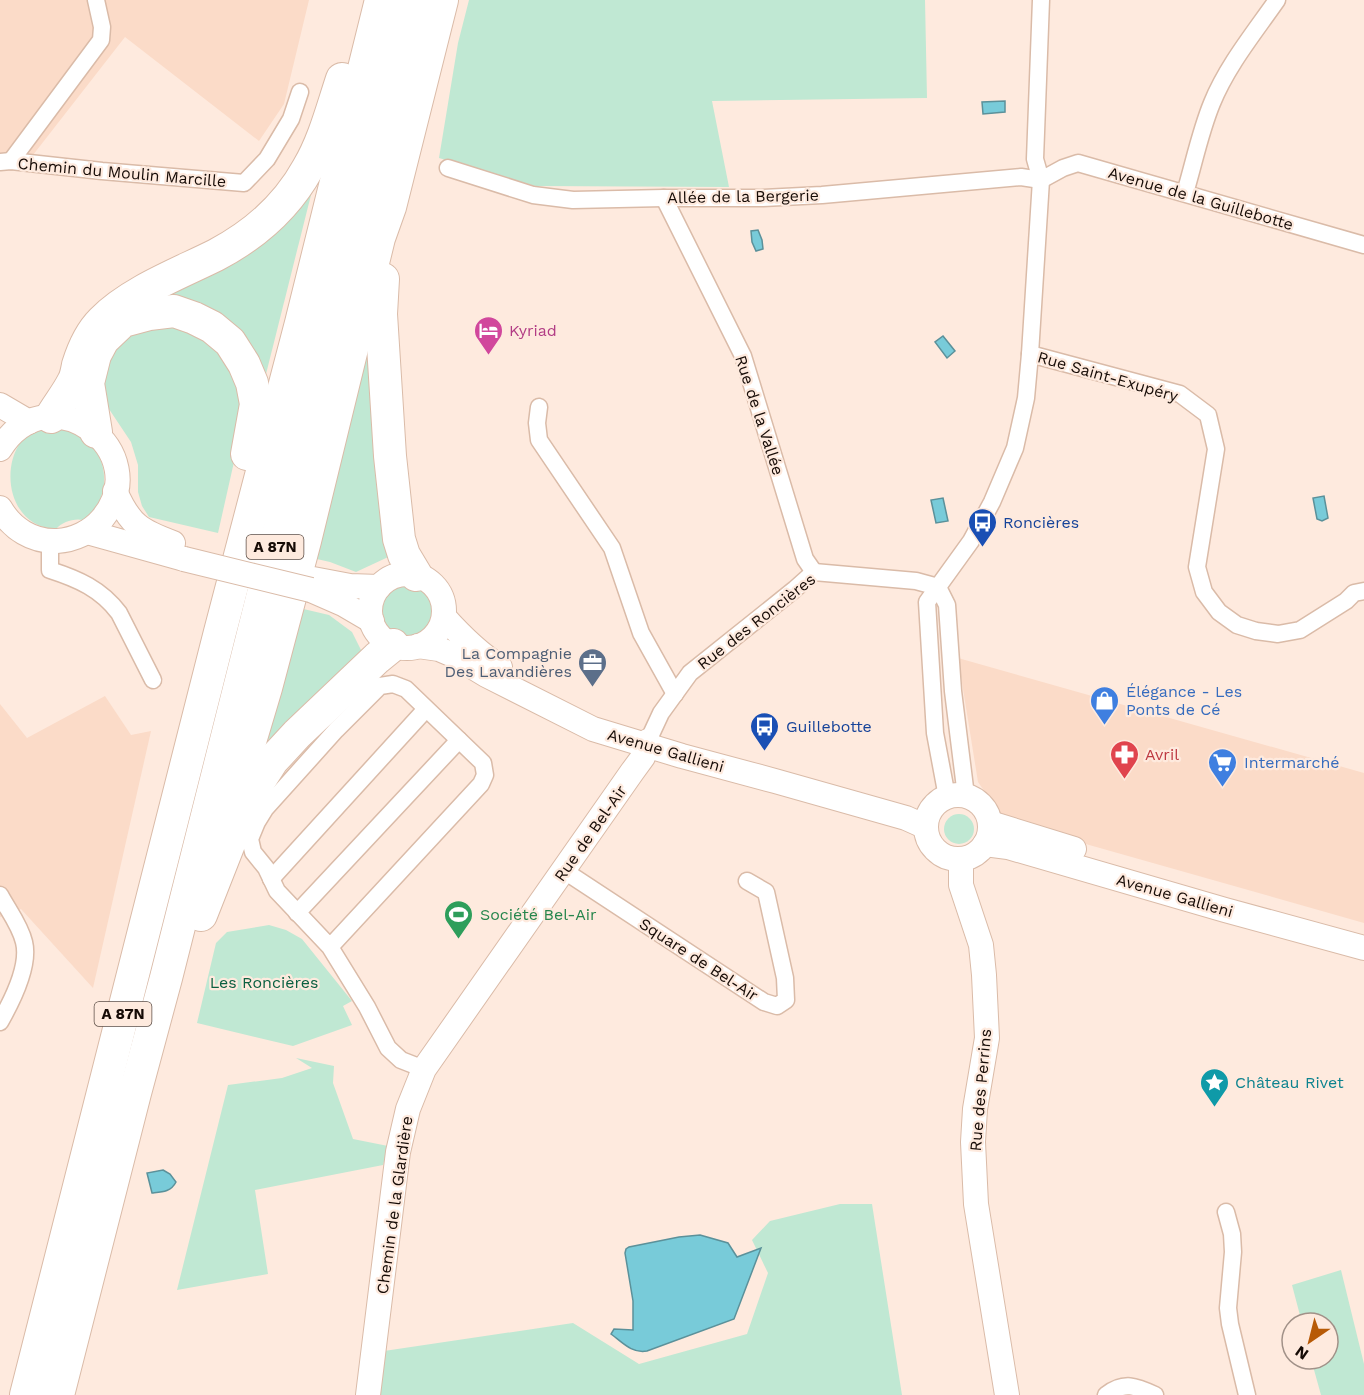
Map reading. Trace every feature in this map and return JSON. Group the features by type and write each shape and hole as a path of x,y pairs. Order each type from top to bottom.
{"highway":[{"path":"40,419 74,381 86,342 101,321 126,301 235,243 260,226 283,204 308,168 326,127 365,0"},
{"name":"A 87N","path":"26,1395 301,323 381,0"},
{"name":"A 87N","path":"58,1395 166,978 413,0"},
{"path":"135,1093 159,1057 266,688 305,541 379,238 390,207 442,0"},
{"path":"390,207 383,264 381,314 390,456 399,539 404,555 416,575"},
{"path":"96,432 87,383 95,355 103,340 123,321 149,314 174,311 184,314 212,327 230,342 244,364 252,383 256,404 236,508 220,632"},
{"path":"201,915 240,816 272,761 376,658 406,646"}],"main road":[{"path":"0,405 40,419"},
{"path":"0,449 9,436 22,426 40,419 67,418 82,423 96,432 112,456 116,470 115,491 111,505 103,517 87,532 69,539 50,541 27,534 13,525 0,508"},
{"path":"115,491 122,507 135,525 186,553"},
{"path":"87,532 186,553 312,584 379,587"},
{"path":"0,536 27,534"},
{"path":"416,575 406,574 387,580 374,594 370,612 380,636 406,646 427,643 434,637 444,617"},
{"name":"Avenue Gallieni","path":"416,575 436,588 443,602 444,617 486,658 557,701 648,741"},
{"path":"312,584 372,621"},
{"name":"Avenue Gallieni","path":"406,646 439,649 453,655 486,675 593,729 648,741 906,818 942,807"},
{"name":"Rue de Bel-Air","path":"424,1069 643,757 648,741"},
{"path":"975,800 983,806 988,815 988,834 979,852 961,859 941,854 933,847 928,837 942,807 975,800"},
{"name":"Avenue Gallieni","path":"988,834 1197,887 1364,935"},
{"name":"Avenue Gallieni","path":"988,834 1008,847 1364,948"},
{"name":"Rue des Perrins","path":"961,859 962,885 981,945 987,1038 975,1109 973,1142 976,1203 1007,1395"},
{"name":"Chemin de la Glardière","path":"368,1395 398,1152 408,1109 424,1069"}],"street":[{"path":"5,162 100,40 102,27 96,0"},
{"path":"942,807 951,677 947,605 938,587 971,541 992,502 1015,448 1026,398 1041,180 1035,159 1041,0"},
{"path":"1185,193 1200,136 1212,102 1225,75 1277,0"},
{"name":"Chemin du Moulin Marcille","path":"5,162 244,183 267,159 291,119 300,92"},
{"name":"Avenue de la Guillebotte","path":"1041,180 1078,163 1364,245"},
{"name":"Allée de la Bergerie","path":"448,168 533,195 573,200 763,198 1021,177 1041,180"},
{"name":"Rue de la Vallée","path":"664,198 743,356 805,559 814,572"},
{"name":"Rue Saint-Exupéry","path":"1030,354 1180,394 1208,415 1216,449 1197,567 1204,592 1219,612 1237,625 1278,634 1300,630 1346,601 1354,593 1364,591"},
{"path":"538,406 539,440 612,548 640,633 675,694"},
{"path":"50,541 50,570 83,582 114,606 153,680"},
{"name":"Rue des Roncières","path":"648,741 661,713 690,673 814,572 916,581 938,587"},
{"path":"330,947 481,784 485,775 483,763 406,689 393,684 380,686 336,730 265,808 256,822 250,839 253,852 266,868 277,891 330,947 367,1007 388,1048 401,1060 424,1069"},
{"path":"271,879 426,709"},
{"path":"297,913 459,740"},
{"name":"Square de Bel-Air","path":"563,870 764,1002 777,1006 786,1000 785,978 766,892 747,881"},
{"path":"0,895 21,934 26,953 22,975 0,1022"},
{"path":"1226,1212 1232,1234 1233,1252 1228,1308 1247,1395"},
{"path":"1106,1395 1113,1389 1125,1386 1139,1387 1155,1395"}],"shaded area":[{"path":"0,0 309,0 284,104 259,141 125,37 33,155 0,154"},
{"path":"958,658 1364,773 1364,923 1005,821 978,782"},
{"path":"105,696 131,735 151,731 93,988 21,909 0,917 0,704 27,738"}],"green space":[{"path":"469,0 925,0 927,98 712,101 729,187 535,186 439,158 458,43"},
{"path":"314,183 266,374 263,377 146,299"},
{"path":"176,325 209,340 233,367 245,413 218,533 149,517 142,506 138,492 138,465 131,442 101,397 104,357 133,332"},
{"path":"370,327 399,552 356,572 308,557"},
{"path":"49,429 73,432 89,442 100,459 104,478 101,498 93,511 83,520 68,521 56,529 41,526 29,519 20,509 14,497 11,483 14,455 20,443 31,434"},
{"path":"402,586 412,586 425,593 432,606 432,616 425,629 412,636 402,636 393,632 386,625 382,616 382,606 386,597 393,590"},
{"path":"295,607 329,615 352,632 362,652 260,756"},
{"path":"959,814 970,818 974,829 970,840 959,844 948,840 944,829 948,818"},
{"name":"Les Roncières","path":"269,925 286,930 302,939 352,1001 343,1006 352,1025 293,1046 197,1023 216,943 227,932"},
{"path":"296,1058 334,1066 333,1083 353,1139 388,1146 383,1165 255,1190 268,1274 177,1290 228,1085 282,1078 312,1068"},
{"path":"840,1204 872,1204 902,1395 377,1395 384,1351 573,1323 639,1364 747,1334 768,1273 752,1240 770,1221"},
{"path":"1341,1270 1364,1364 1364,1395 1321,1395 1314,1371 1340,1371 1340,1311 1299,1311 1292,1285"}],"water":[{"path":"1005,101 1005,112 983,114 982,102"},
{"path":"758,230 763,249 756,251 751,231"},
{"path":"943,336 955,351 947,358 935,342"},
{"path":"1324,496 1328,518 1322,521 1317,519 1313,498"},
{"path":"943,498 948,521 936,523 931,500"},
{"path":"163,1170 170,1174 176,1182 169,1190 152,1193 147,1173"},
{"path":"700,1235 728,1243 737,1257 761,1248 734,1319 647,1351 637,1351 623,1344 611,1334 614,1329 633,1330 633,1301 626,1249 679,1237"}],"place":[{"name":"Kyriad","path":"488,356"},
{"name":"Roncières","path":"982,548"},
{"name":"La Compagnie Des Lavandières","path":"593,688"},
{"name":"Élégance - Les Ponts de Cé","path":"1105,726"},
{"name":"Guillebotte","path":"765,752"},
{"name":"Avril","path":"1124,780"},
{"name":"Intermarché","path":"1223,788"},
{"name":"Société Bel-Air","path":"459,940"},
{"name":"Château Rivet","path":"1214,1108"}]}
